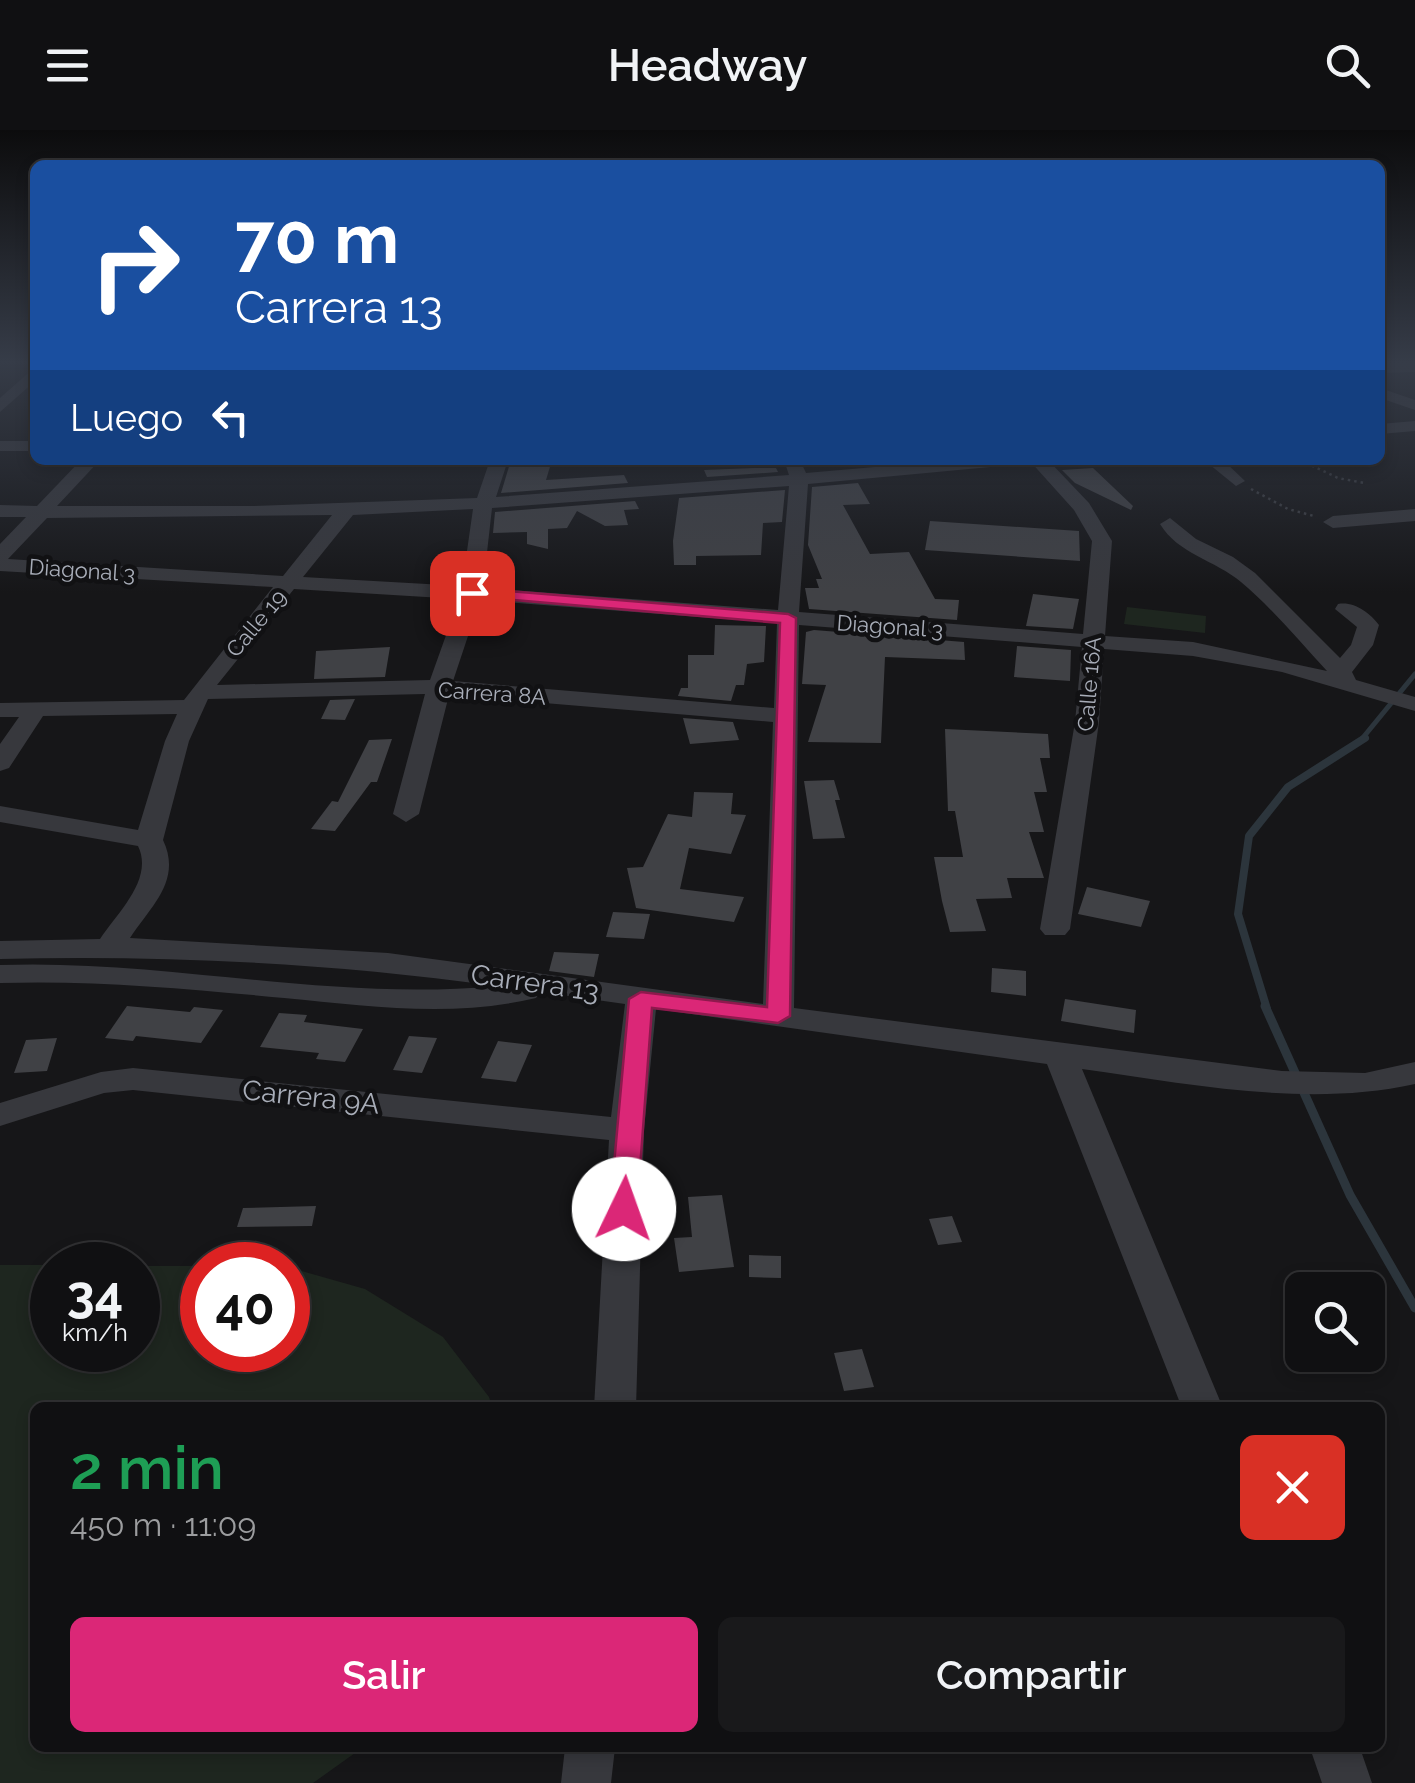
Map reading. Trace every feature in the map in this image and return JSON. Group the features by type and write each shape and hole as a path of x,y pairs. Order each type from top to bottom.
{"street":[{"path":"0,446 30,446"},
{"path":"0,556 86,465"},
{"path":"406,814 439,688 472,593 483,506 497,465"},
{"path":"0,510 345,512 483,506 795,468 882,465"},
{"name":"Calle 16A","path":"1043,465 1082,507 1102,541 1088,722 1055,930"},
{"path":"1219,465 1236,480"},
{"path":"778,1016 784,716 795,468"},
{"name":"Calle 19","path":"110,947 156,874 158,859 149,840 178,741 195,700 345,512"},
{"path":"1333,522 1415,515"},
{"path":"1170,524 1173,532 1184,540 1235,566 1349,681 1368,625 1346,609"},
{"name":"Diagonal 3","path":"0,564 472,593 1093,641 1249,658 1349,681 1414,703"},
{"name":"Carrera 8A","path":"0,710 439,688 784,716"},
{"path":"0,763 36,709"},
{"path":"0,814 149,840"},
{"name":"Carrera 13","path":"0,950 110,947 388,962 1060,1055 1415,1094"},
{"path":"0,974 130,974 410,1002 468,1000 552,986"},
{"path":"615,1402 627,1130 641,999"},
{"path":"1060,1055 1202,1402"},
{"name":"Carrera 13","path":"1349,1084 1415,1073"},
{"name":"Carrera 9A","path":"0,1115 102,1083 133,1079 627,1130"},
{"path":"586,1783 590,1752"},
{"path":"1336,1752 1347,1783"}],"path":[{"path":"1311,465 1338,478 1364,483"},
{"path":"1236,480 1288,508 1333,522"}],"shaded area":[{"path":"1127,607 1206,616 1205,633 1124,624"},
{"path":"0,1265 30,1265 30,1372 160,1372 160,1266 180,1266 180,1372 310,1372 310,1273 365,1289 443,1337 489,1397 490,1402 30,1402 30,1752 356,1752 313,1783 0,1783"}],"building":[{"path":"509,465 550,465 546,480 624,475 628,483 501,493"},
{"path":"776,468 778,472 707,477 704,470"},
{"path":"1093,468 1133,506 1131,510 1075,483 1062,470"},
{"path":"858,483 870,504 843,505 870,554 909,552 935,599 959,600 957,620 809,609 805,588 819,588 816,579 822,579 808,545 812,487"},
{"path":"785,490 782,522 763,523 761,555 696,556 696,565 674,565 679,498"},
{"path":"635,501 639,509 624,510 628,525 605,526 577,511 567,528 548,529 548,549 527,544 527,532 493,533 495,512"},
{"path":"930,521 1079,531 1080,561 925,550"},
{"path":"1033,594 1079,599 1073,629 1026,626"},
{"path":"715,625 766,626 764,662 747,664 744,685 736,685 731,701 678,696 681,688 688,688 688,655 714,655"},
{"path":"806,632 964,642 965,660 885,657 881,743 808,742 826,685 802,684"},
{"path":"1017,646 1071,650 1070,681 1014,677"},
{"path":"390,647 385,677 314,679 316,651"},
{"path":"355,699 345,720 321,719 330,700"},
{"path":"683,718 733,722 739,740 690,744"},
{"path":"945,729 1048,734 1050,758 1040,758 1047,792 1034,792 1044,832 1029,832 1044,878 1007,878 1012,898 976,899 986,931 950,932 942,901 934,857 963,857 955,811 948,811"},
{"path":"392,739 377,782 371,782 335,831 311,829 332,801 338,802 369,740"},
{"path":"834,780 845,838 813,839 804,781"},
{"path":"694,792 733,793 731,814 746,815 731,854 689,848 680,889 744,897 734,922 636,908 627,868 643,867 668,814 692,817"},
{"path":"1087,887 1150,901 1141,927 1078,914"},
{"path":"613,912 650,914 644,939 606,937"},
{"path":"554,952 599,954 594,977 549,971"},
{"path":"992,968 1026,971 1026,996 991,992"},
{"path":"1065,999 1136,1010 1134,1033 1061,1021"},
{"path":"127,1006 190,1012 194,1007 223,1010 201,1043 136,1036 133,1041 105,1038"},
{"path":"279,1013 307,1015 304,1022 363,1029 345,1062 316,1059 319,1053 260,1047"},
{"path":"409,1036 437,1038 422,1073 393,1070"},
{"path":"57,1038 47,1071 14,1073 26,1040"},
{"path":"498,1041 532,1045 516,1082 481,1078"},
{"path":"722,1195 734,1267 679,1272 674,1238 692,1237 688,1197"},
{"path":"316,1206 312,1226 237,1227 243,1208"},
{"path":"952,1216 962,1242 938,1245 929,1219"},
{"path":"749,1255 781,1256 781,1278 749,1277"},
{"path":"862,1349 874,1387 844,1391 834,1353"}],"waterway":[{"path":"1361,740 1415,674"},
{"path":"1267,1009 1238,914 1249,836 1288,787 1365,738"},
{"path":"1265,1006 1350,1195 1415,1308"}],"route":[{"path":"472,593 788,618 778,1016 641,999 627,1130 624,1209"}]}
